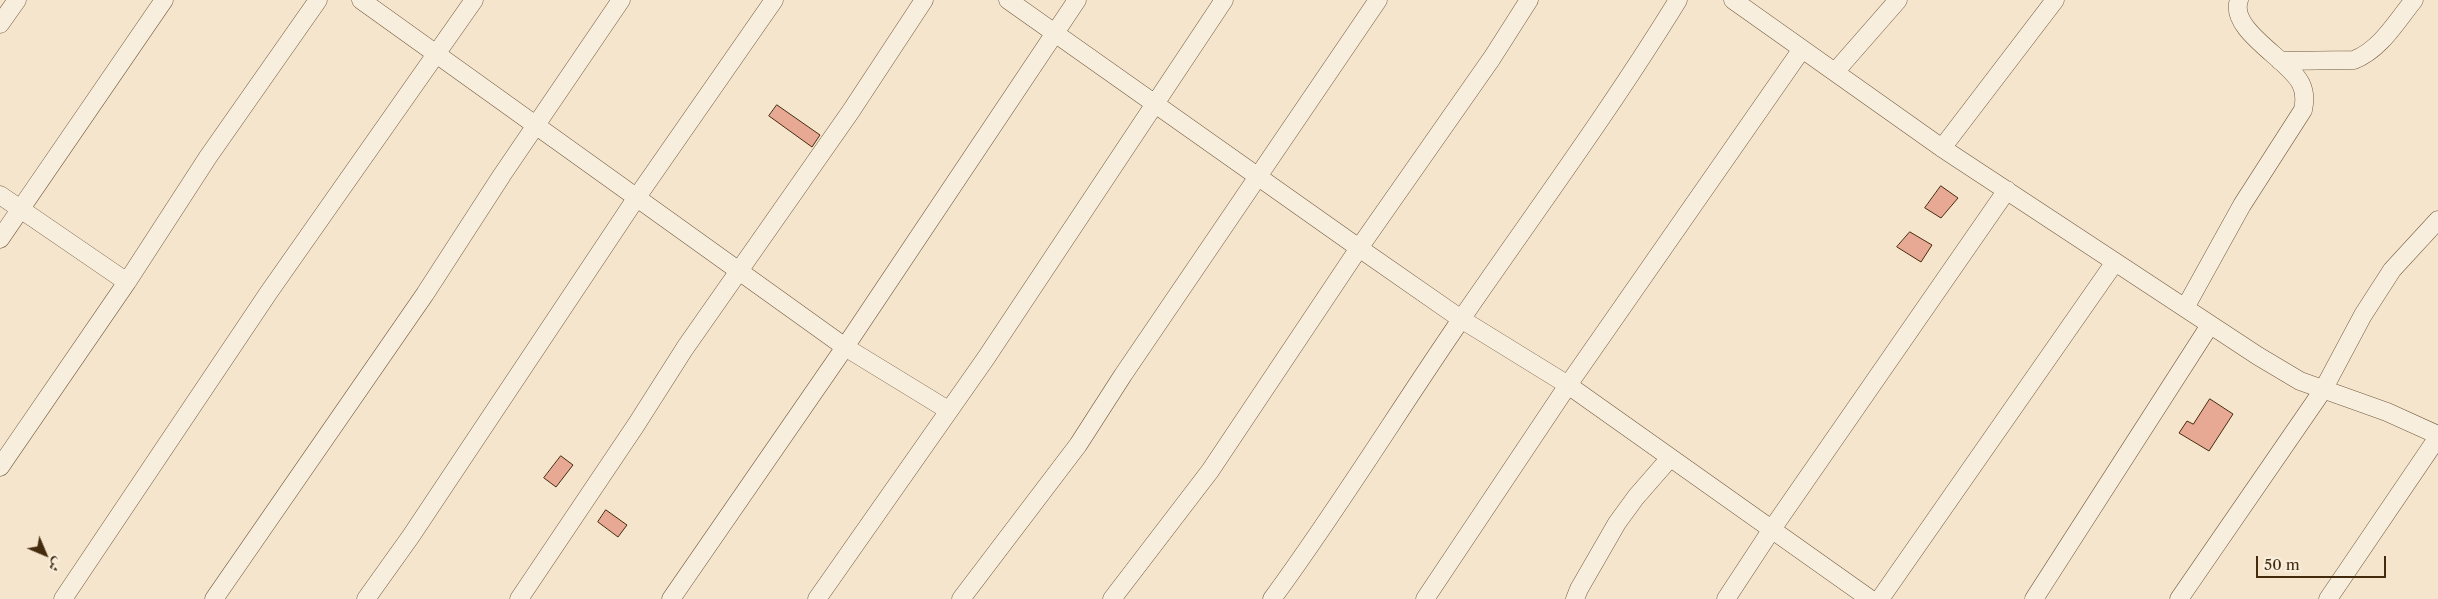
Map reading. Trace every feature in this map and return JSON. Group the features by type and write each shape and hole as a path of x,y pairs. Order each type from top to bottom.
{"street":[{"path":"0,24 17,0"},
{"path":"0,240 164,0"},
{"path":"0,467 127,282 208,157 318,0"},
{"path":"361,0 436,56 536,124 845,347 948,410"},
{"path":"63,599 269,292 474,0"},
{"path":"214,599 425,294 536,124 622,0"},
{"path":"366,599 411,536 637,197 774,0"},
{"path":"519,599 738,270 850,111 924,0"},
{"path":"1008,0 1461,320 1568,385 1870,599"},
{"path":"671,599 845,347 1077,0"},
{"path":"817,599 986,358 1224,0"},
{"path":"961,599 1078,446 1122,375 1378,0"},
{"path":"1112,599 1210,471 1359,248 1492,58 1529,0"},
{"path":"1272,599 1320,534 1461,320 1631,76 1678,0"},
{"path":"1733,0 1942,148 2210,325 2292,376 2323,390 2387,412 2438,436 2328,599"},
{"path":"1835,72 1898,0"},
{"path":"1942,148 2055,0"},
{"path":"2184,308 2242,205 2303,110 2305,100 2301,84 2246,27 2239,11 2239,0"},
{"path":"2280,61 2354,60 2363,56 2378,45 2414,0"},
{"path":"1425,599 1568,385 1802,49"},
{"path":"1726,599 1772,529 2007,190"},
{"path":"0,194 127,282"},
{"path":"2179,599 2323,390 2363,314 2382,285 2405,253 2438,220"},
{"path":"1880,599 2116,262"},
{"path":"2034,599 2210,325"},
{"path":"1575,599 1617,523 1636,497 1670,458"}],"building":[{"path":"777,105 820,135 812,147 769,116"},
{"path":"1941,186 1958,198 1941,218 1925,208"},
{"path":"1910,232 1932,245 1921,262 1897,247"},
{"path":"2210,399 2233,414 2209,451 2179,433 2187,421 2193,424"},
{"path":"561,456 573,465 556,487 544,478"},
{"path":"606,510 627,525 618,537 598,522"}]}
